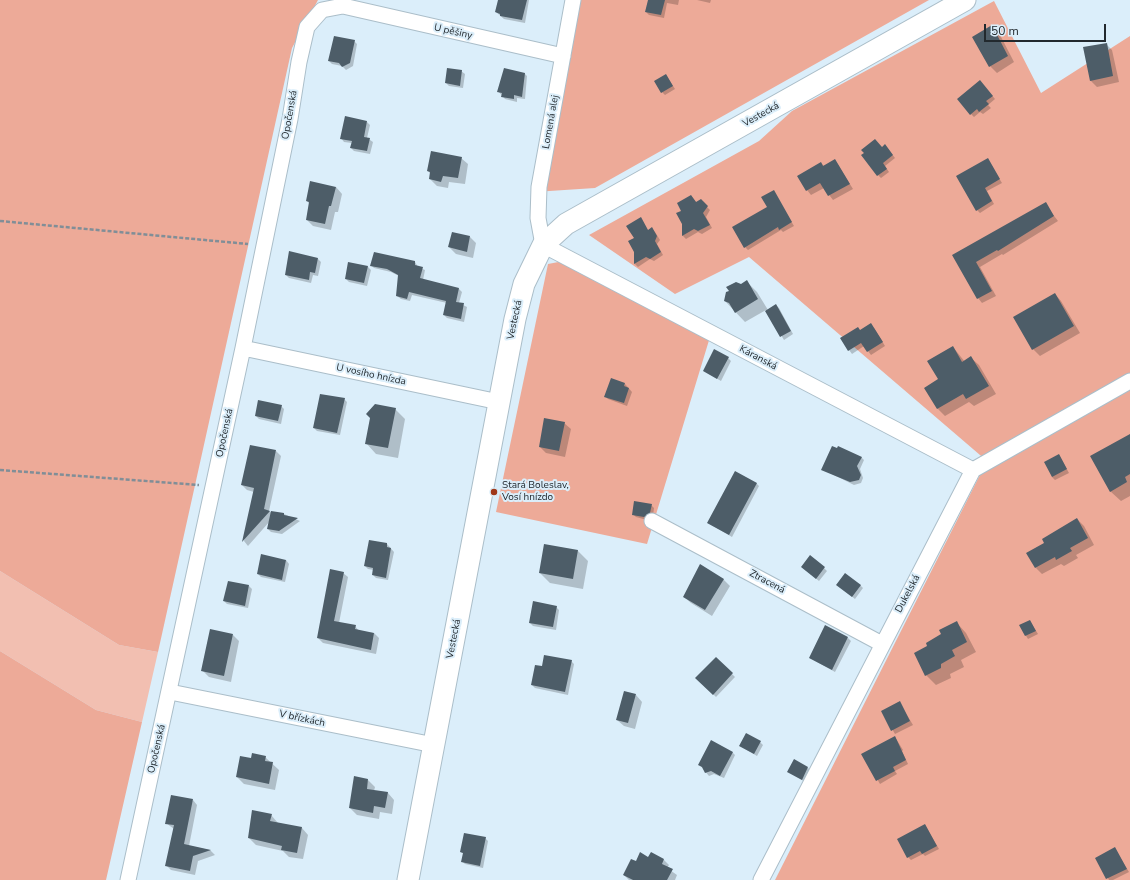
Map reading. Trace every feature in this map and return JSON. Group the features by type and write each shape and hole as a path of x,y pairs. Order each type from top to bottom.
{"street":[{"name":"Lomená alej","path":"543,245 538,218 539,187 573,0"},
{"name":"Vestecká","path":"408,880 515,319 524,284 543,245 566,224 965,0"},
{"name":"U pěšiny","path":"343,6 562,56"},
{"name":"Opočenská","path":"128,880 170,692 264,246 299,62 308,27 322,10 343,6"},
{"name":"Káranská","path":"543,245 973,470"},
{"name":"U vosího hnízda","path":"242,348 499,402"},
{"path":"973,470 1130,381"},
{"name":"Dukelská","path":"762,880 882,644 973,470"},
{"name":"Ztracená","path":"652,520 882,644"},
{"name":"V břízkách","path":"170,692 434,745"}],"path":[{"path":"0,221 264,246"},
{"path":"0,470 213,487"}],"shaded area":[{"path":"0,0 318,0 292,48 158,652 119,645 0,571"},
{"path":"568,0 929,0 595,188 534,192"},
{"path":"994,1 1041,93 1130,36 1130,880 775,880 987,461 749,257 675,294 589,235 759,141 792,111"},
{"path":"569,260 710,337 647,544 496,512 548,264"},
{"path":"0,571 119,645 158,652 142,722 96,710 0,651"},
{"path":"0,651 96,710 142,722 106,880 0,880"}],"building":[{"path":"498,0 527,0 522,20 500,16 500,14 495,12"},
{"path":"648,0 665,0 661,15 645,12"},
{"path":"992,25 1008,56 989,67 972,37"},
{"path":"334,36 355,40 350,63 342,67 339,63 328,61"},
{"path":"1107,43 1113,76 1090,81 1083,47"},
{"path":"447,68 462,70 460,86 445,83"},
{"path":"504,68 525,73 522,97 514,95 514,99 501,97 502,93 497,92"},
{"path":"666,74 673,86 661,93 654,81"},
{"path":"980,80 993,96 986,101 989,104 979,112 977,109 970,115 957,99"},
{"path":"345,116 367,121 364,137 370,138 367,151 350,148 352,141 340,139"},
{"path":"875,139 882,147 885,144 893,155 883,163 887,169 877,176 861,155 864,153 861,150"},
{"path":"431,151 462,157 458,178 443,176 441,182 429,179 430,172 427,171"},
{"path":"988,158 1000,179 985,188 992,201 976,211 956,176"},
{"path":"835,159 850,184 828,196 820,183 806,191 797,176 821,162 823,166"},
{"path":"310,181 336,187 331,206 329,206 325,224 306,220 309,202 306,201"},
{"path":"774,190 792,222 779,230 778,227 744,248 732,227 767,207 761,197"},
{"path":"691,195 696,202 701,199 708,206 703,213 710,225 698,231 694,229 682,236 682,224 676,213 681,211 677,203"},
{"path":"1046,202 1054,216 998,251 997,250 976,262 992,291 977,299 952,255"},
{"path":"641,217 648,230 652,227 657,236 655,241 661,252 650,259 646,257 634,264 634,252 628,241 634,238 626,226"},
{"path":"452,232 470,236 467,252 448,247"},
{"path":"289,251 318,258 315,273 310,272 309,280 285,275"},
{"path":"374,252 415,261 415,265 423,267 420,278 459,288 456,302 464,303 461,319 443,315 446,301 409,292 407,299 396,296 398,275 387,269 370,266"},
{"path":"348,262 368,266 364,283 345,279"},
{"path":"747,280 758,299 735,313 729,303 724,301 726,292 729,291 726,287 736,282 741,284"},
{"path":"1055,293 1074,326 1032,350 1013,317"},
{"path":"776,304 791,331 780,337 765,311"},
{"path":"871,323 883,342 867,352 861,343 848,351 840,338 858,327 860,330"},
{"path":"953,346 962,362 971,356 989,386 966,399 963,394 937,409 924,388 938,379 927,361"},
{"path":"714,349 729,357 717,379 703,371"},
{"path":"611,378 625,383 624,386 629,388 624,403 604,397"},
{"path":"320,394 345,398 337,433 313,428"},
{"path":"258,400 282,405 278,421 255,416"},
{"path":"375,404 396,408 388,448 365,444 370,418 366,414"},
{"path":"544,418 565,422 559,451 539,447"},
{"path":"1130,434 1130,474 1125,477 1127,482 1110,492 1090,456"},
{"path":"250,445 276,450 264,509 270,511 242,542 254,488 241,485"},
{"path":"832,446 837,448 838,446 862,457 857,466 861,475 859,480 850,482 821,470"},
{"path":"1059,454 1067,469 1052,477 1044,462"},
{"path":"735,471 757,483 729,535 707,523"},
{"path":"634,501 652,504 650,513 644,517 632,515"},
{"path":"271,511 284,513 284,515 298,518 279,531 267,529"},
{"path":"1077,518 1088,538 1070,548 1072,551 1056,560 1055,557 1035,568 1026,553 1044,543 1042,539"},
{"path":"369,540 387,543 387,547 391,548 386,578 372,575 373,568 364,566"},
{"path":"544,544 578,550 573,579 539,573"},
{"path":"261,554 286,560 282,580 257,574"},
{"path":"810,555 825,567 816,579 801,567"},
{"path":"700,564 724,579 705,610 683,597"},
{"path":"330,569 344,572 334,621 356,625 355,629 374,633 371,650 317,638"},
{"path":"845,573 861,585 852,597 836,585"},
{"path":"228,581 249,585 245,606 223,601"},
{"path":"533,601 557,606 553,627 529,623"},
{"path":"1030,620 1036,631 1025,636 1019,625"},
{"path":"957,621 967,642 952,650 955,656 941,664 941,668 925,676 914,653 927,646 926,643 941,634 939,630"},
{"path":"825,625 848,637 832,670 809,658"},
{"path":"210,629 233,634 224,676 201,671"},
{"path":"544,655 572,660 565,692 531,685 535,665 542,666"},
{"path":"716,657 733,673 713,695 695,678"},
{"path":"624,691 636,694 628,723 616,720"},
{"path":"900,701 910,721 891,731 881,711"},
{"path":"746,733 761,741 754,754 739,746"},
{"path":"895,736 906,760 893,767 895,771 876,781 861,754"},
{"path":"711,740 733,752 720,776 711,771 705,773 702,767 698,765"},
{"path":"252,753 266,756 265,761 273,762 269,784 236,777 240,756 251,758"},
{"path":"794,759 808,767 802,780 787,772"},
{"path":"354,776 368,779 367,789 388,792 385,808 374,806 373,813 349,808"},
{"path":"171,795 193,799 184,844 211,850 193,856 190,871 165,866 174,825 165,824"},
{"path":"252,810 272,814 270,821 302,827 297,853 281,850 282,846 248,838"},
{"path":"925,824 937,846 922,854 920,851 907,858 897,839"},
{"path":"464,833 486,837 480,866 461,862 463,853 460,852"},
{"path":"1115,847 1127,869 1106,879 1095,858"},
{"path":"640,852 648,857 651,852 664,859 662,864 673,869 667,880 633,880 623,875 631,859 636,861"}],"place":[{"name":"Stará Boleslav, Vosí hnízdo","path":"494,492"}]}
